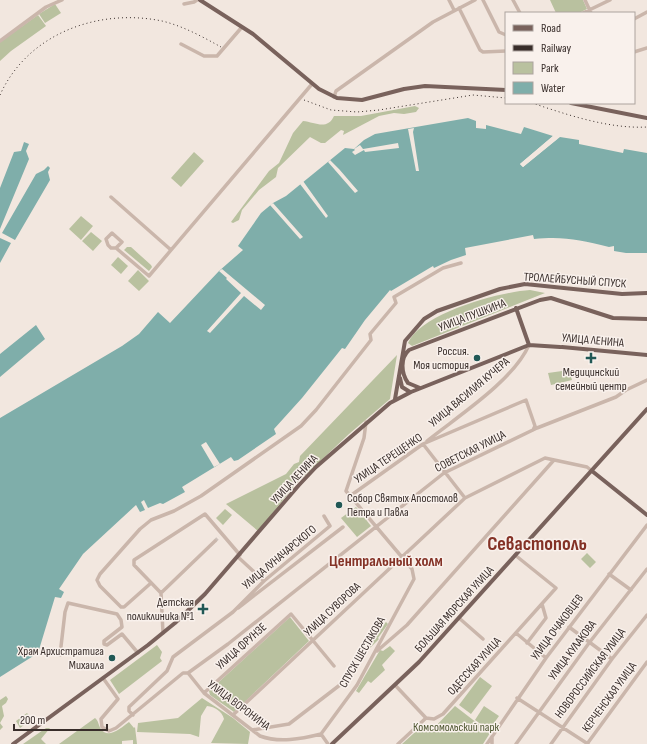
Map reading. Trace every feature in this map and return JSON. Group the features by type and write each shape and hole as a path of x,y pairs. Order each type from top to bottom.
{"main road":[{"path":"200,0 242,27 271,48 312,84 334,97 345,100 362,100 404,89 425,86 505,90"},
{"path":"576,104 647,118"},
{"name":"ТРОЛЛЕЙБУСНЫЙ СПУСК","path":"395,399 405,341 424,319 437,311 500,289 530,284 622,294 647,293"},
{"name":"УЛИЦА ПУШКИНА","path":"421,388 408,383 403,374 404,358 406,353 411,349 540,300 551,298 613,318 647,318"},
{"path":"516,308 529,345"},
{"name":"УЛИЦА ЛЕНИНА","path":"13,744 138,653 163,633 201,598 299,485 366,422 395,399 529,345 646,356"},
{"name":"ТРОЛЛЕЙБУСНЫЙ СПУСК","path":"400,372 402,387 411,392"},
{"name":"БОЛЬШАЯ МОРСКАЯ УЛИЦА","path":"332,744 420,662 647,409"},
{"path":"592,471 647,516"}],"street":[{"path":"0,41 46,7 62,0"},
{"path":"184,4 193,3 197,0"},
{"path":"449,0 454,10"},
{"path":"334,97 336,91 434,22 475,0"},
{"path":"483,0 499,32 505,35"},
{"path":"514,0 520,12"},
{"path":"585,0 590,11 610,0"},
{"path":"459,8 480,50 483,52 505,51"},
{"path":"635,18 647,12"},
{"path":"181,44 204,56 217,56 242,27"},
{"path":"635,52 647,48"},
{"path":"116,248 122,242 112,233 106,240 108,245 111,248 116,248 149,276 312,84"},
{"path":"111,197 171,250"},
{"path":"151,583 124,607 121,607 100,586 97,580 100,574 140,529 152,519 174,511 201,496 301,426 316,410 371,340 370,334 396,303 394,297 443,268 461,263"},
{"name":"УЛИЦА ВАСИЛИЯ КУЧЕРА","path":"423,444 506,378 523,358 529,345"},
{"name":"СОВЕТСКАЯ УЛИЦА","path":"103,678 118,699 103,715 100,722 102,727 106,730 114,730 182,674 188,673 228,644 444,473 533,430 616,397 626,390 647,380"},
{"name":"УЛИЦА ТЕРЕЩЕНКО","path":"350,496 423,444 526,400 535,426 533,430"},
{"path":"366,422 364,438 346,488 346,492 402,557"},
{"path":"423,444 444,473 465,498"},
{"name":"УЛИЦА СУВОРОВА","path":"234,714 465,498 545,458 587,467 592,471"},
{"path":"376,652 407,625 554,460"},
{"path":"163,633 161,593 134,565 134,560 206,514 221,536 264,580"},
{"name":"УЛИЦА ЛУНАЧАРСКОГО","path":"233,612 264,580 330,526 324,516"},
{"name":"УЛИЦА ОЧАКОВЦЕВ","path":"487,744 517,698 546,658 647,525"},
{"name":"УЛИЦА ЛУНАЧАРСКОГО","path":"132,715 129,711 129,707 167,671 173,657 310,554 343,527"},
{"path":"161,593 214,541"},
{"path":"305,547 310,554"},
{"name":"ОДЕССКАЯ УЛИЦА","path":"398,744 426,718 434,719 444,714 556,588 515,555"},
{"name":"СПУСК ШЕСТАКОВА","path":"321,734 357,685 414,579 412,569 402,557"},
{"name":"УЛИЦА КУЛАКОВА","path":"516,744 589,643 647,569"},
{"path":"609,574 631,590"},
{"path":"281,602 284,606"},
{"path":"60,655 65,612 68,604 117,614 121,620 122,627 104,640 104,644 107,645 122,634 138,653"},
{"path":"527,643 546,618 542,604"},
{"name":"УЛИЦА ФРУНЗЕ","path":"204,694 291,614 312,641"},
{"name":"НОВОРОССИЙСКАЯ УЛИЦА","path":"551,744 612,659 647,615"},
{"path":"459,618 483,639"},
{"path":"569,627 612,659"},
{"path":"516,633 546,658"},
{"path":"312,641 334,666"},
{"name":"КЕРЧЕНСКАЯ УЛИЦА","path":"587,744 647,662"},
{"name":"УЛИЦА ВОРОНИНА","path":"188,673 204,694 234,714 252,730 268,739 297,739 321,734"},
{"path":"252,730 289,724 349,678"},
{"path":"395,685 426,718"},
{"path":"517,698 587,744"},
{"path":"321,734 328,744"},
{"path":"491,736 492,744"}],"green space":[{"path":"550,0 583,0 587,9 581,12 556,12"},
{"path":"55,4 61,13 45,23 39,14"},
{"path":"38,15 46,26 11,51 0,61 0,42"},
{"path":"415,106 419,108 416,112 404,114 394,113 379,116 343,135 344,131 341,130 325,143 321,143 310,137 278,168 276,177 259,190 242,210 239,220 233,223 231,222 269,171 279,163 293,133 303,121 324,124 331,121 334,116 361,116"},
{"path":"194,152 204,161 181,187 171,178"},
{"path":"81,216 93,226 81,240 69,229"},
{"path":"91,232 102,241 93,251 82,241"},
{"path":"127,247 131,247 151,265 152,267 149,271 124,250"},
{"path":"118,257 128,266 121,274 111,265"},
{"path":"138,270 149,281 139,291 128,281"},
{"path":"530,290 545,293 412,346 408,343 416,332 428,322 462,306 500,295"},
{"path":"397,355 390,399 349,434 296,484 258,531 226,504 286,474 294,464 299,462 300,456"},
{"path":"569,370 572,380 551,385 548,373"},
{"path":"356,507 371,526 357,537 341,518"},
{"path":"225,509 232,515 223,525 216,518"},
{"path":"587,553 596,562 590,568 581,559"},
{"path":"290,617 309,641 234,712 210,695 209,691"},
{"path":"386,622 388,624 378,638 379,639 369,649 364,644"},
{"path":"157,645 162,652 160,658 162,661 119,694 110,680"},
{"path":"390,646 395,651 382,665 385,670 371,683 368,681 359,693 356,691 380,650 383,651"},
{"path":"480,677 492,686 471,714 459,705"},
{"path":"6,696 8,699 2,706 4,716 0,723 0,700"},
{"path":"202,698 233,718 250,732 248,744 211,743 224,719 218,710 207,706 201,716 199,737 190,734 137,732 138,723 178,718"},
{"name":"Комсомольский парк","path":"455,706 490,733 483,744 402,744 424,724 432,730"},
{"path":"484,706 499,716 489,730 475,720"},
{"path":"27,713 32,719 20,728 16,721"},
{"path":"95,718 101,729 107,733 115,732 129,722 134,728 135,727 137,744 133,744 133,740 122,741 122,744 59,744"},
{"path":"0,723 3,727 0,730"},
{"path":"46,728 50,728 41,739 46,744 23,744"}],"water":[{"path":"468,118 476,121 476,128 486,129 486,125 521,134 524,127 553,136 520,164 523,167 560,137 579,140 579,144 623,153 624,149 647,153 647,253 626,253 614,251 614,246 609,247 572,239 534,239 533,235 465,248 466,255 434,268 433,266 391,291 390,290 365,320 345,349 342,348 302,398 274,429 276,434 238,460 234,461 231,457 182,487 185,492 163,504 160,503 148,508 144,500 141,502 145,510 140,512 136,505 83,554 59,589 64,592 61,598 55,597 38,653 0,677 0,418 122,346 139,334 158,312 170,323 219,271 243,250 238,246 261,213 273,203 286,196 345,148 354,149 364,140 375,134"},
{"path":"24,142 29,144 26,151 29,159 0,229 0,188 14,152 21,151"},
{"path":"48,166 50,168 48,172 50,180 15,240 2,233 36,174"},
{"path":"0,238 11,243 0,263"},
{"path":"36,325 45,339 0,377 0,354"}],"pier":[{"path":"414,128 413,132 419,171 416,171 408,129"},
{"path":"553,136 554,137 523,164 555,138 557,139 523,167 520,164"},
{"path":"398,143 399,148 365,152 364,150 355,155 352,152 360,145 363,149"},
{"path":"330,160 358,191 355,193 328,162"},
{"path":"303,181 328,216 326,218 300,184"},
{"path":"273,203 303,237 300,239 270,205"},
{"path":"222,269 265,305 261,310 244,296 210,333 207,331 241,293 219,271"},
{"path":"206,442 220,464 214,467 201,445"}],"tunnel":[{"path":"215,541 219,537"}],"railway":[{"path":"0,95 12,73 28,55 47,41 68,30 90,22 114,18 138,18 162,21 185,29 221,47"},
{"path":"304,100 331,110 357,112 379,110 473,95 505,98"},
{"path":"535,104 603,123 618,126 647,127"}],"place":[{"name":"Россия. Моя история","path":"477,358"},
{"name":"Медицинский семейный центр","path":"591,358"},
{"name":"Собор Святых Апостолов Петра и Павла","path":"339,505"},
{"name":"Детская поликлиника №1","path":"203,609"},
{"name":"Храм Архистратига Михаила","path":"112,658"}],"district":[{"name":"Севастополь","path":"537,543"},
{"name":"Центральный холм","path":"386,560"}]}
